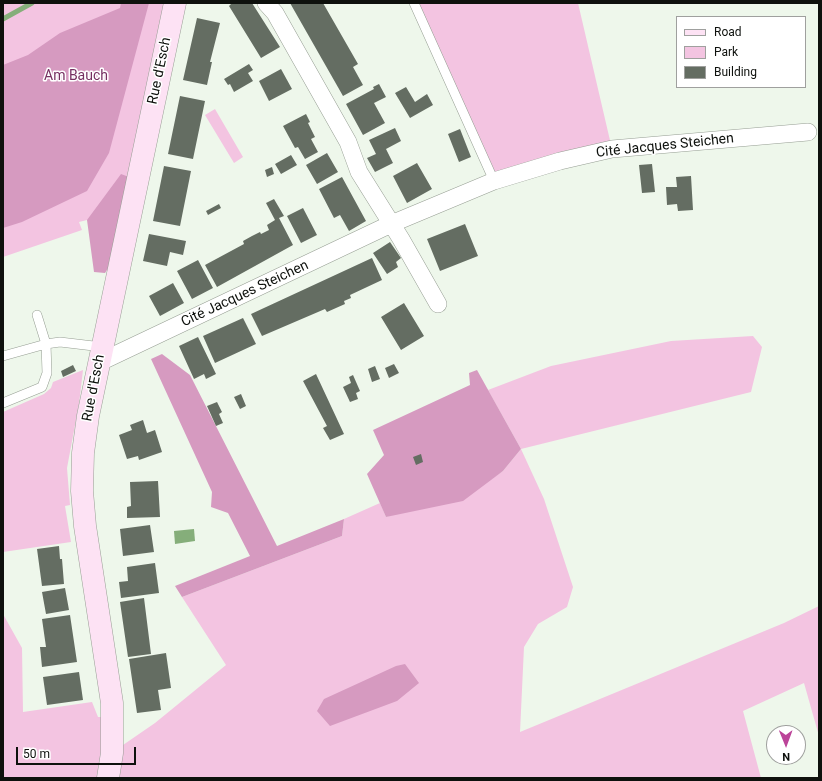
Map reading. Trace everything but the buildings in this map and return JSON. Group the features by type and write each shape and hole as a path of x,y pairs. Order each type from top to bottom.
{"main road":[{"name":"Rue d'Esch","path":"108,778 112,753 112,703 85,526 82,491 83,453 88,416 100,355 175,3"}],"street":[{"path":"266,3 275,13 348,142 358,172 391,224 438,304"},
{"name":"Cité Jacques Steichen","path":"100,355 391,224 494,181 560,161 612,149 808,132"}],"lane":[{"path":"414,3 494,181"},
{"path":"3,403 42,387 47,373 46,344 37,314"},
{"path":"3,356 46,344 60,342 100,355"}],"green space":[{"name":"Am Bauch","path":"3,3 166,3 121,214 79,222 82,230 3,257"},
{"name":"Am Bauch","path":"121,3 149,3 109,153 87,191 22,222 3,228 3,65 28,55 60,33 120,8"},
{"path":"414,3 578,3 612,149 494,181"},
{"path":"215,109 243,157 234,163 205,115"},
{"path":"121,174 129,177 109,267 105,273 94,272 87,220"},
{"path":"753,336 762,347 751,392 521,449 488,390 551,366 671,341"},
{"path":"162,354 190,375 277,546 344,519 342,536 182,597 175,586 250,556 228,513 211,507 212,492 151,359"},
{"path":"83,370 79,404 67,468 70,505 65,506 71,542 3,552 3,412 44,394 51,388 53,382"},
{"path":"477,370 521,449 503,471 463,501 386,517 367,474 384,455 373,430 470,385 469,373"},
{"path":"521,449 544,499 573,587 567,607 538,624 524,647 520,732 784,623 819,606 819,736 804,683 743,711 761,778 118,778 123,745 155,723 226,665 182,597 342,536 344,519 380,503 386,517 488,481 503,471"},
{"path":"3,614 22,648 23,712 92,702 98,717 105,717 99,778 3,778"},
{"path":"405,664 419,683 397,701 330,726 317,711 324,699 396,666"}],"shaded area":[{"path":"194,529 195,541 175,544 174,531"}],"waterway":[{"path":"3,19 32,3"}]}
